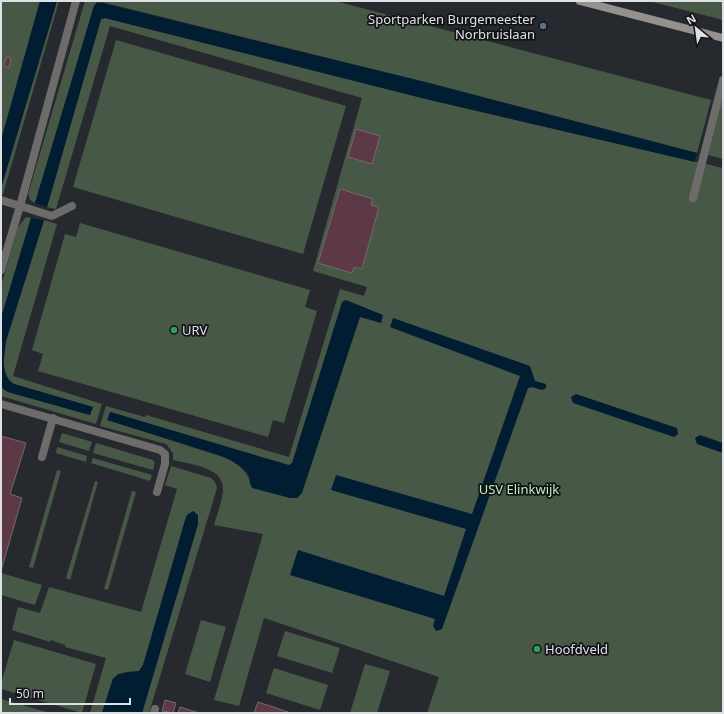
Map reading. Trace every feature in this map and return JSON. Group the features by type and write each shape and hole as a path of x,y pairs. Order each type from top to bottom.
{"main road":[{"path":"580,1 723,38"}],"lane":[{"path":"1,270 76,1"},
{"path":"692,198 723,80"},
{"path":"1,200 52,216 72,206"},
{"path":"1,404 160,450 165,454 165,464 157,492"},
{"path":"42,457 53,418"}],"green space":[{"path":"1,1 40,1 1,140"},
{"path":"57,1 59,1 3,194 1,194 1,188"},
{"path":"85,1 335,1 711,100 697,153 429,83 102,2 94,6 35,203 30,200 28,194"},
{"path":"649,1 723,1 723,20"},
{"name":"USV Elinkwijk","path":"105,18 426,99 723,168 723,713 427,713 439,677 264,618 239,706 214,700 263,534 214,525 221,502 223,489 222,482 212,471 196,465 173,460 173,453 166,444 100,426 106,406 145,417 146,415 289,457 340,289 364,296 367,287 313,271 362,98 110,26 56,209 47,207 101,19","holes":["111,412 289,466 292,463 290,498 250,484 246,473 229,459 108,420"]},
{"path":"116,40 346,106 303,254 73,187"},
{"path":"721,102 723,102 723,159 708,155"},
{"path":"26,217 31,218 1,318 1,286 18,227"},
{"path":"44,220 57,224 13,376 102,404 96,424 1,396 1,387 8,392 90,415 93,407 14,384 7,376 5,371 4,359 6,341"},
{"name":"URV","path":"80,223 310,290 305,307 317,311 284,423 273,420 268,437 38,371 43,354 32,350 65,234 76,237"},
{"path":"62,433 92,442 89,451 59,442"},
{"path":"96,443 153,460 155,463 153,470 93,453"},
{"path":"57,447 87,456 86,462 56,453"},
{"path":"93,458 152,475 150,481 91,463"},
{"path":"171,466 211,478 215,482 217,488 149,713 142,713 198,524 143,665 139,671 125,672 113,678 102,713 90,713 106,658 65,647 65,645 51,640 50,642 12,630 18,607 40,613 49,587 141,612 177,489 165,485"},
{"path":"57,470 61,471 33,568 29,567"},
{"path":"95,481 98,482 70,580 66,578"},
{"path":"132,491 136,492 108,590 104,589"},
{"path":"1,573 42,585 35,605 1,595"},
{"path":"201,620 226,627 210,682 185,674"},
{"path":"285,631 340,648 332,673 277,656"},
{"path":"14,640 96,664 82,713 1,689 1,683"},
{"path":"365,664 390,671 377,713 350,713"},
{"path":"274,668 328,685 320,710 266,693"},
{"path":"1,699 50,713 1,713"}],"water":[{"path":"40,1 57,1 1,188 1,140"},
{"path":"97,2 429,83 697,153 695,162 426,99 105,18 101,19 47,207 35,203 94,6"},
{"path":"31,218 44,220 6,341 4,359 5,371 7,376 14,384 93,407 90,415 8,392 1,387 1,318"},
{"path":"346,300 383,315 381,323 360,317 302,493 297,498 290,498 252,488 250,478 242,467 219,455 107,420 110,412 289,465 292,463 342,302"},
{"path":"393,318 530,366 535,381 546,384 546,388 542,390 532,387 528,388 442,629 436,631 433,626 435,619 290,575 298,550 444,596 466,529 331,490 336,475 472,514 520,376 390,327"},
{"path":"576,394 677,428 678,434 674,437 573,403 571,397"},
{"path":"700,435 723,443 723,453 697,444 695,438"},
{"path":"193,511 198,515 198,524 142,713 102,713 113,679 118,674 139,671 143,665 185,520 187,515"}],"building":[{"path":"6,57 11,58 9,68 4,66"},
{"path":"356,129 380,136 372,164 348,157"},
{"path":"340,189 373,199 371,205 379,207 362,269 354,267 352,273 318,263"},
{"path":"1,436 26,443 10,494 22,498 1,571"},
{"path":"165,700 176,703 173,713 162,711"},
{"path":"258,702 291,713 254,713"},
{"path":"180,707 199,713 178,713"}],"place":[{"name":"Sportparken Burgemeester Norbruislaan","path":"543,26"},
{"name":"URV","path":"174,330"},
{"name":"Hoofdveld","path":"537,649"}]}
